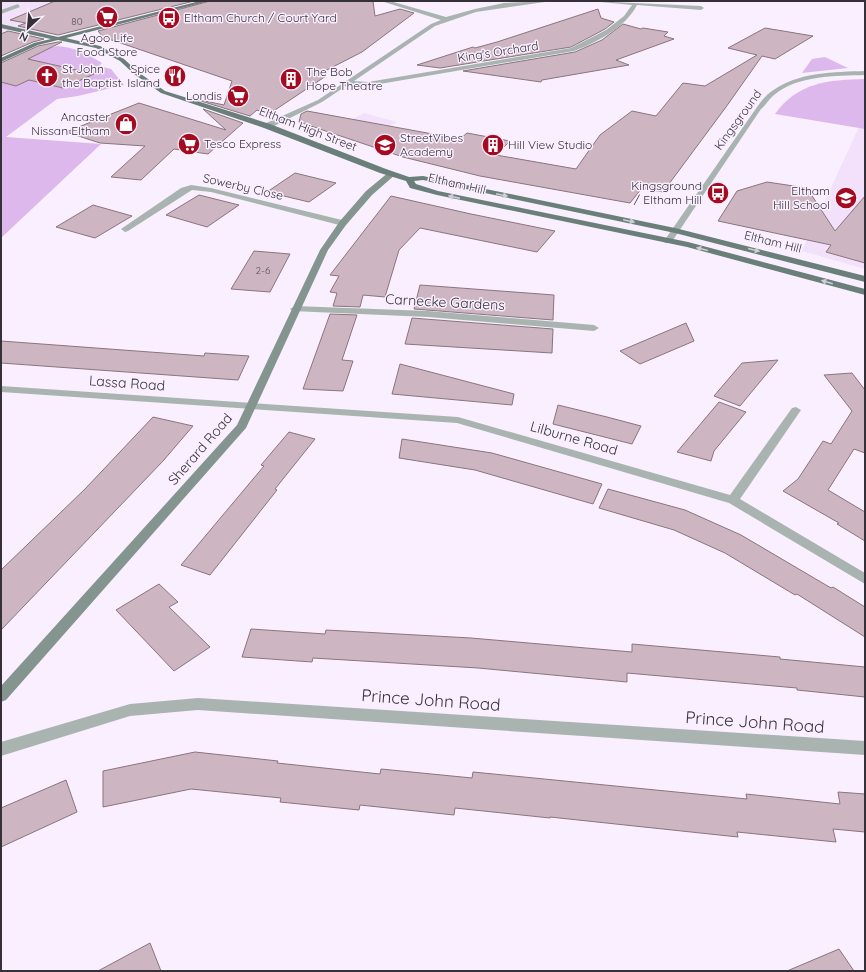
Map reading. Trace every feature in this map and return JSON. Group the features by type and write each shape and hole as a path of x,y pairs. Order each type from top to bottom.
{"main road":[{"path":"1,60 36,44 206,1"},
{"name":"Eltham High Street","path":"1,26 98,47 107,51 163,92 267,126 392,174 409,179"},
{"name":"Eltham Hill","path":"865,279 675,231 423,178 409,179 413,186 437,193 668,241 865,292"}],"street":[{"path":"384,1 445,19"},
{"path":"267,126 309,107 433,25 445,19 490,8 549,1"},
{"path":"592,1 701,8"},
{"name":"King's Orchard","path":"348,82 368,84 572,50 598,39 633,11 635,4"},
{"path":"1,12 18,6"},
{"name":"Kingsground","path":"668,241 759,108 772,93 780,88 805,79 839,74 865,73"},
{"name":"Sherard Road","path":"1,696 242,426 295,309 324,250 343,223 369,193 392,174"},
{"name":"Sowerby Close","path":"125,229 184,190 191,187 211,190 343,223"},
{"name":"Carnecke Gardens","path":"295,309 436,315 594,328"},
{"name":"Lassa Road","path":"1,389 252,406"},
{"name":"Lilburne Road","path":"252,406 458,420 733,500 865,579"},
{"path":"733,500 796,410"},
{"name":"Prince John Road","path":"1,749 130,710 198,704 865,748"}],"shaded area":[{"path":"1,1 188,1 21,40 1,50"},
{"path":"57,46 75,49 97,60 102,63 99,66 111,69 124,85 78,96 57,99 6,137 101,144 1,238 1,72 36,54"},
{"path":"825,57 848,68 802,73 812,59"},
{"path":"865,79 865,129 775,114 784,103 804,89 826,82"},
{"path":"364,113 397,122 381,131 394,135 373,147 330,131"},
{"name":"Eltham Hill School","path":"859,127 865,129 865,269 802,251"}],"building":[{"path":"55,1 194,1 58,35 18,26 26,23 10,20"},
{"path":"210,1 373,1 375,16 400,9 414,13 362,52 321,73 326,76 269,114 257,110 250,116 191,98 224,105 232,81 103,37 98,31"},
{"path":"598,9 601,18 614,22 605,29 571,47 440,68 417,65 473,47 475,48 497,42"},
{"path":"623,24 641,29 643,28 668,32 664,36 674,39 616,60 629,65 542,80 541,82 463,71 575,52 602,40"},
{"path":"765,28 813,36 775,59 762,56 663,192 642,188 630,203 480,176 403,157 299,122 301,114 307,111 460,139 467,133 510,141 496,155 576,169 600,135 632,111 656,116 683,83 705,86 757,55 728,48"},
{"path":"8,31 44,39 33,42 1,56 1,34"},
{"name":"St John the Baptist","path":"62,42 28,59 94,74 63,88 29,80 16,86 1,82 1,63 38,46"},
{"path":"139,103 226,130 203,109 243,123 208,154 174,149 141,180 111,177 145,146 100,143 66,132"},
{"path":"295,173 336,183 309,202 267,192"},
{"path":"767,182 807,188 835,231 865,196 865,263 826,252 831,245 718,221 737,191"},
{"path":"199,195 239,205 207,227 166,215"},
{"path":"391,196 555,231 537,252 420,228 399,250 385,297 363,295 360,307 333,306 337,293 330,292 339,276 330,275"},
{"path":"93,205 132,216 95,238 56,227"},
{"path":"254,251 290,254 270,292 231,289"},
{"path":"420,285 554,295 553,320 414,309"},
{"path":"330,314 357,315 342,360 353,361 343,391 303,389"},
{"path":"412,318 553,329 552,353 405,344"},
{"path":"686,323 694,341 640,364 620,351"},
{"path":"1,341 204,356 205,353 249,356 238,380 1,363"},
{"path":"778,360 740,406 714,396 742,363"},
{"path":"400,364 514,394 512,405 392,394"},
{"path":"852,373 865,390 865,453 854,449 828,490 865,512 865,541 837,524 839,523 783,491 798,479 823,441 831,444 852,411 824,375"},
{"path":"719,402 746,412 714,451 711,461 677,452"},
{"path":"558,405 641,426 632,444 553,424"},
{"path":"153,417 193,426 163,461 1,630 1,570 85,489"},
{"path":"289,432 315,439 210,575 181,565 264,466 261,465"},
{"path":"402,439 492,453 602,484 593,504 475,470 399,458"},
{"path":"608,489 685,510 741,535 831,588 833,587 865,607 865,637 797,594 795,595 725,553 674,530 599,508"},
{"path":"159,584 178,602 169,607 210,647 174,671 116,610"},
{"path":"251,629 325,634 326,630 471,638 632,652 632,644 780,657 780,659 865,667 865,697 797,690 797,688 627,673 627,682 478,668 313,658 312,662 242,657"},
{"path":"195,752 278,761 277,763 380,774 381,769 472,778 473,772 747,799 746,794 840,804 838,792 865,794 865,832 833,829 836,842 737,832 738,837 455,808 454,815 360,805 359,810 280,802 281,798 191,789 103,807 103,771"},
{"path":"66,780 77,812 1,847 1,808"},
{"path":"150,943 161,971 98,971"},
{"path":"839,949 854,971 787,971"}],"place":[{"name":"Agoo Life Food Store","path":"107,17"},
{"name":"Eltham Church / Court Yard","path":"169,18"},
{"name":"St John the Baptist","path":"47,76"},
{"name":"Spice Island","path":"175,76"},
{"name":"The Bob Hope Theatre","path":"291,79"},
{"name":"Londis","path":"238,96"},
{"name":"Ancaster Nissan Eltham","path":"126,124"},
{"name":"Tesco Express","path":"189,144"},
{"name":"StreetVibes Academy","path":"385,145"},
{"name":"Hill View Studio","path":"493,145"},
{"name":"Kingsground / Eltham Hill","path":"718,193"},
{"name":"Eltham Hill School","path":"846,198"}]}
